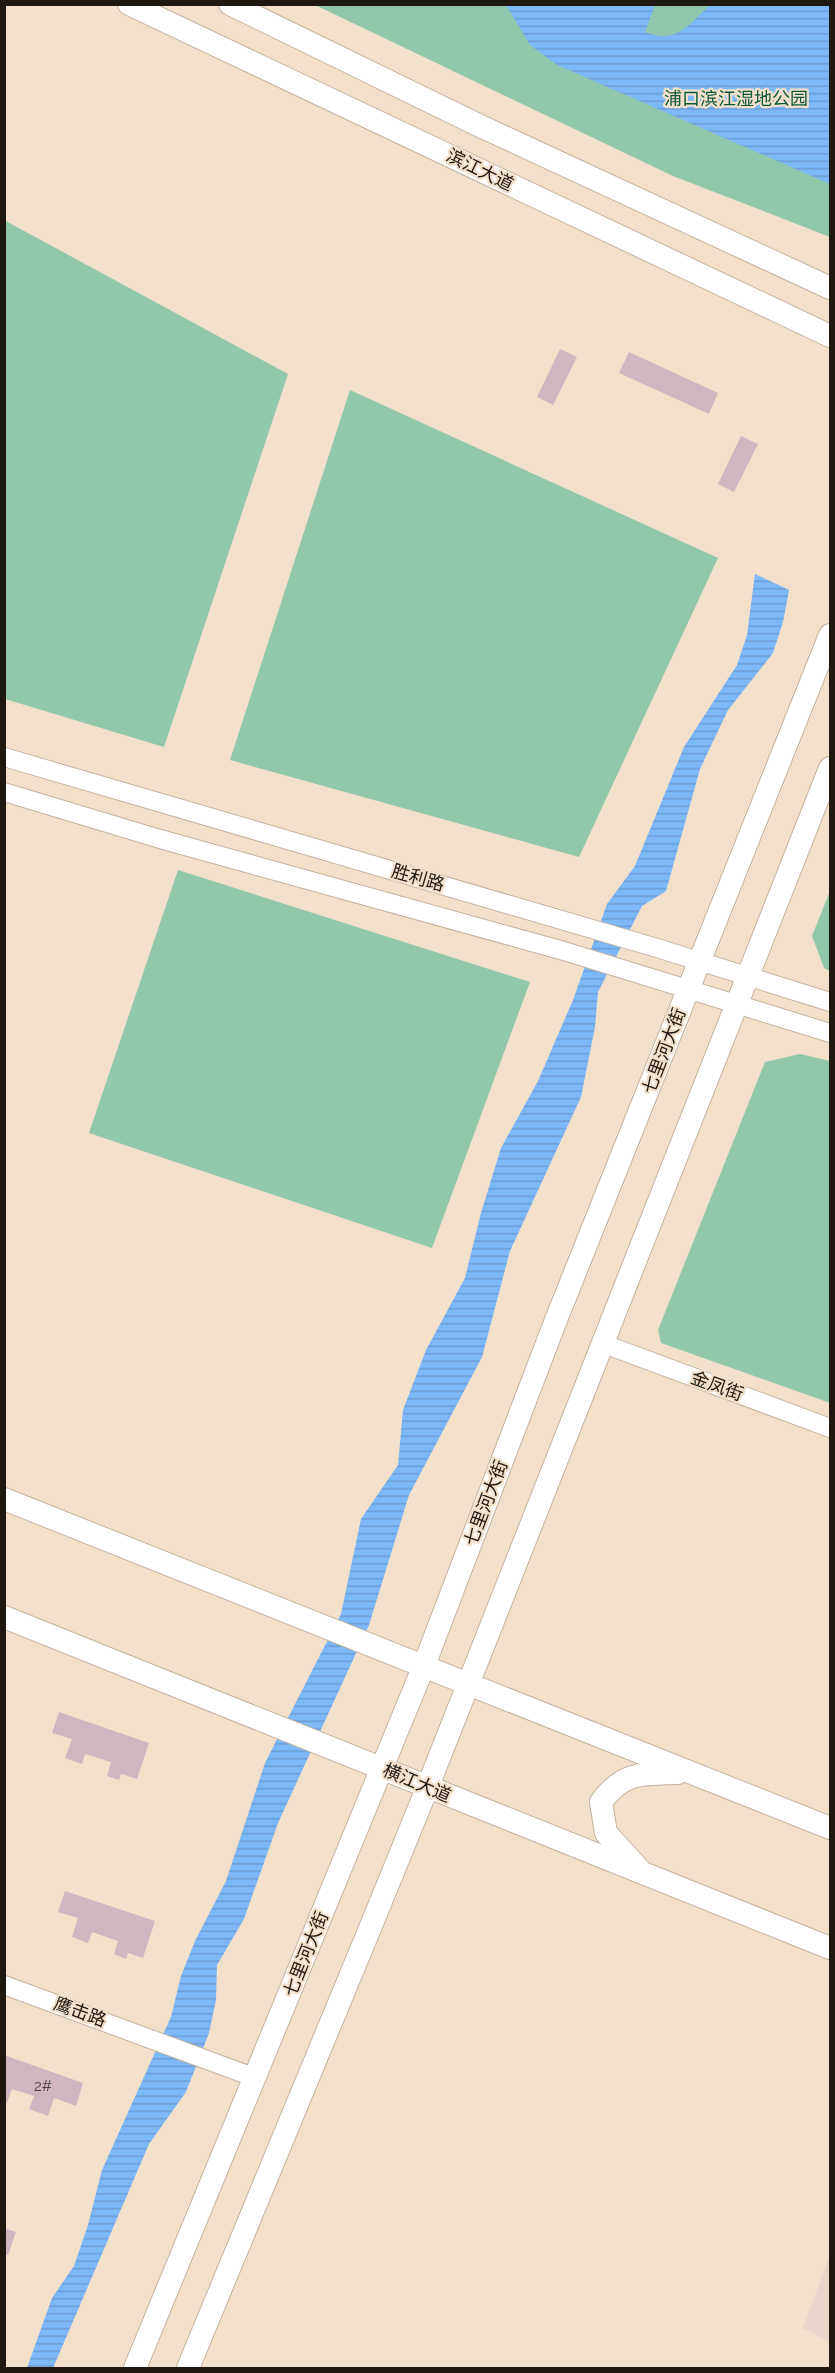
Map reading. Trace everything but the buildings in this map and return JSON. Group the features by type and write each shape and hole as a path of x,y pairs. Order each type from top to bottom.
{"main road":[{"name":"滨江大道","path":"129,4 831,336"},
{"path":"230,4 476,124 831,288"},
{"name":"七里河大街","path":"135,2368 423,1668 554,1325 831,635"},
{"path":"188,2368 427,1788 466,1685 604,1344 661,1191 746,976 831,768"},
{"path":"4,1499 385,1653 831,1828"},
{"name":"横江大道","path":"4,1617 831,1948"},
{"path":"644,1874 606,1833 601,1802 613,1786 638,1774 688,1772"}],"street":[{"name":"胜利路","path":"4,757 573,923 831,1002"},
{"name":"胜利路","path":"4,792 160,839 564,951 831,1032"},
{"name":"金凤街","path":"604,1344 831,1428"},
{"name":"鹰击路","path":"4,1984 256,2078"}],"shaded area":[{"path":"830,2255 830,2343 803,2328"}],"green space":[{"name":"浦口滨江湿地公园","path":"315,5 830,5 830,237 673,176"},
{"path":"4,220 288,374 164,747 5,699"},
{"path":"350,390 718,558 579,857 230,760"},
{"path":"178,870 530,982 432,1248 89,1133"},
{"path":"830,891 830,971 824,968 812,936"},
{"path":"800,1054 830,1061 830,1403 661,1343 658,1330 765,1062"}],"water":[{"path":"506,5 655,5 645,32 665,36 681,31 710,5 830,5 830,184 557,65 530,45"},
{"path":"755,574 789,590 783,622 773,653 728,710 700,769 666,891 642,906 598,992 595,1027 581,1097 510,1251 482,1357 409,1495 369,1625 278,1823 244,1919 217,1965 216,2000 209,2033 186,2092 149,2144 53,2368 27,2368 52,2298 74,2266 88,2225 102,2170 171,2017 181,1976 195,1941 226,1881 265,1763 341,1614 361,1519 398,1465 403,1410 426,1350 465,1278 481,1213 501,1148 538,1081 573,1000 607,904 635,866 684,747 737,665 747,635"}]}
